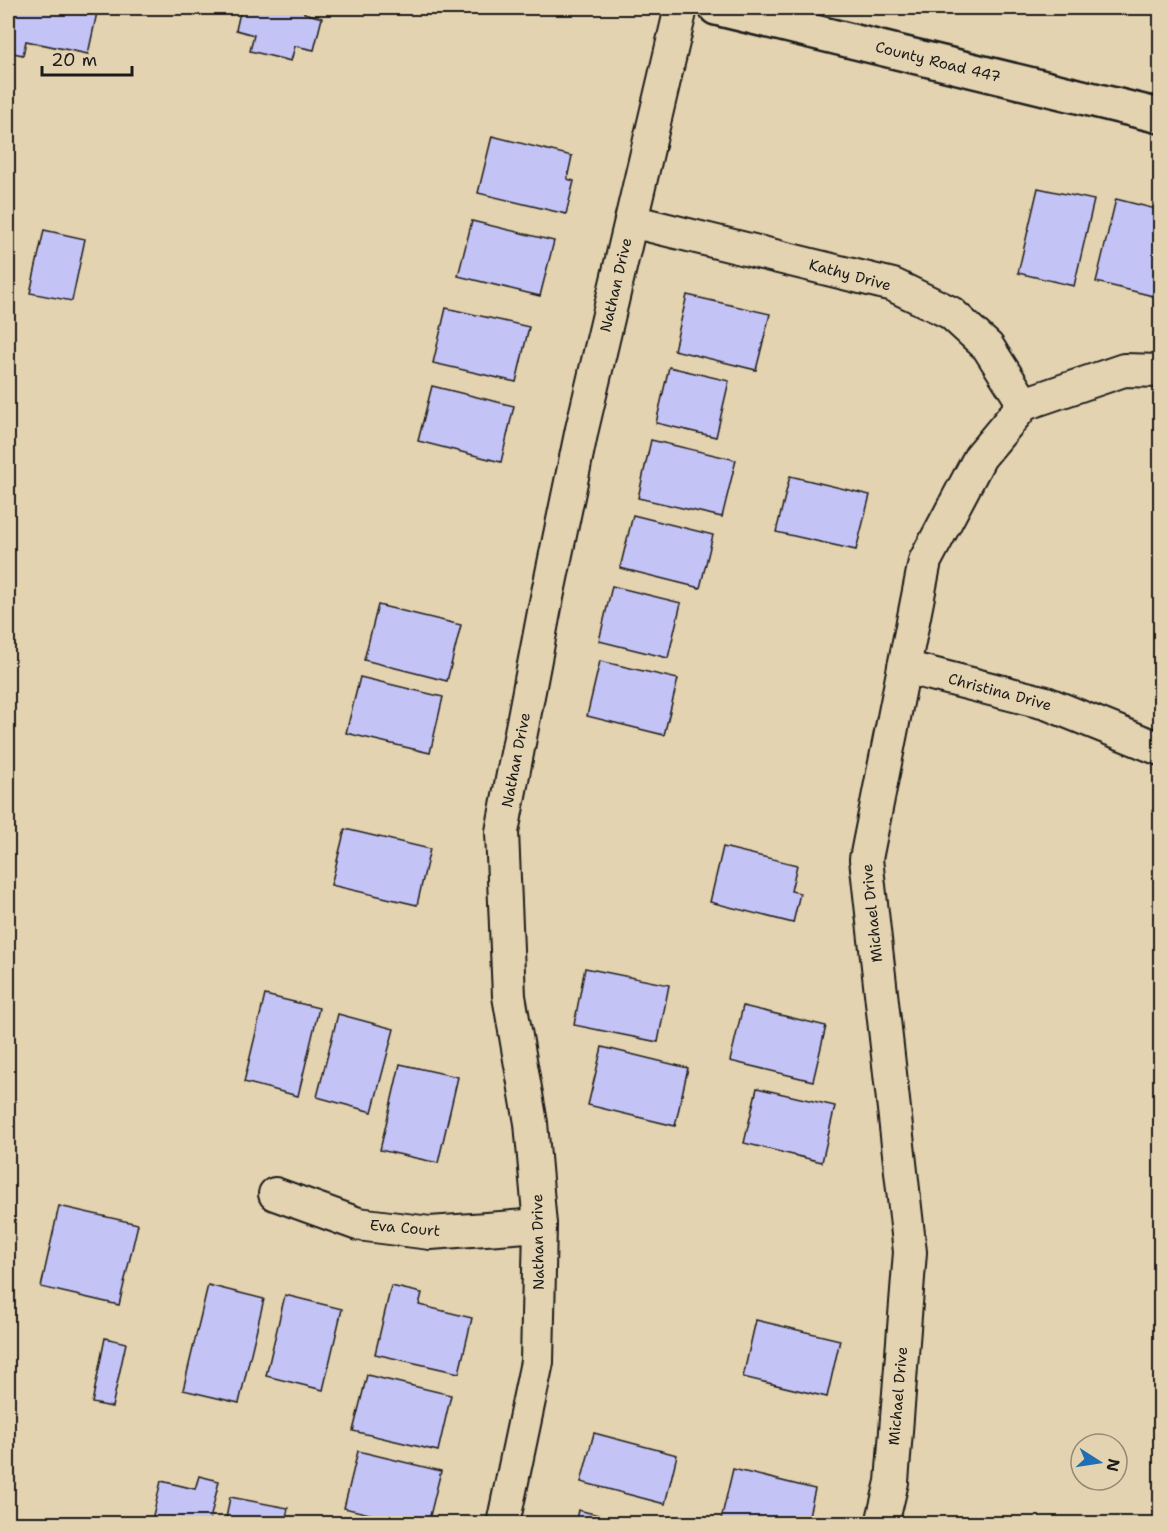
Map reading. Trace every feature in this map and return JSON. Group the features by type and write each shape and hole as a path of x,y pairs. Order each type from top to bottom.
{"street":[{"name":"Nathan Drive","path":"503,1524 537,1362 540,1225 531,1123 509,996 502,832 582,429 681,8"},
{"name":"County Road 447","path":"716,8 1161,116"},
{"name":"Kathy Drive","path":"631,220 893,285 951,313 988,347 1024,404"},
{"path":"1024,404 1124,370 1161,371"},
{"name":"Michael Drive","path":"882,1524 891,1482 910,1252 866,859 925,561 980,457 1024,404"},
{"name":"Christina Drive","path":"904,667 1046,703 1161,749"},
{"name":"Eva Court","path":"275,1194 358,1224 430,1233 540,1225"}],"building":[{"path":"8,8 98,8 88,54 26,41 23,55 8,52"},
{"path":"241,8 305,8 304,13 322,18 314,50 295,46 291,61 250,51 254,35 236,30"},
{"path":"492,136 572,156 567,179 574,181 566,214 478,193"},
{"path":"1038,188 1094,200 1074,286 1018,273"},
{"path":"1116,199 1160,210 1160,266 1153,296 1096,282"},
{"path":"472,221 554,241 540,296 458,276"},
{"path":"44,230 85,239 72,301 30,293"},
{"path":"687,295 770,314 756,370 674,350"},
{"path":"446,308 529,327 516,382 433,363"},
{"path":"669,367 729,381 716,437 656,423"},
{"path":"432,386 514,406 501,462 418,441"},
{"path":"651,440 736,460 722,517 638,498"},
{"path":"790,476 870,495 856,550 776,532"},
{"path":"633,515 713,535 700,588 620,568"},
{"path":"612,586 681,603 668,658 599,641"},
{"path":"378,605 461,625 447,681 364,660"},
{"path":"600,661 678,679 664,735 587,716"},
{"path":"360,677 443,697 430,753 346,733"},
{"path":"345,829 430,849 417,905 331,885"},
{"path":"723,847 797,865 791,891 800,893 793,923 710,902"},
{"path":"585,968 669,985 658,1042 574,1025"},
{"path":"265,995 319,1008 298,1096 244,1082"},
{"path":"743,1006 826,1026 813,1081 730,1061"},
{"path":"338,1014 394,1029 372,1112 317,1097"},
{"path":"602,1047 688,1068 675,1126 588,1105"},
{"path":"400,1064 458,1077 438,1163 380,1150"},
{"path":"757,1088 835,1106 822,1162 744,1143"},
{"path":"59,1206 138,1224 119,1305 41,1287"},
{"path":"208,1285 264,1299 239,1403 183,1390"},
{"path":"391,1286 422,1293 419,1305 472,1318 459,1373 375,1354"},
{"path":"285,1295 342,1309 323,1390 266,1376"},
{"path":"756,1320 840,1340 827,1397 743,1377"},
{"path":"105,1338 126,1343 112,1407 92,1403"},
{"path":"367,1375 451,1395 438,1451 353,1431"},
{"path":"594,1433 677,1455 665,1504 581,1482"},
{"path":"358,1451 441,1471 428,1524 411,1524 344,1508"},
{"path":"733,1469 815,1489 807,1524 720,1524"},
{"path":"199,1476 219,1481 209,1524 151,1524 161,1481 195,1489"},
{"path":"230,1497 288,1508 285,1524 225,1524"},
{"path":"578,1510 635,1524 575,1524"}]}
